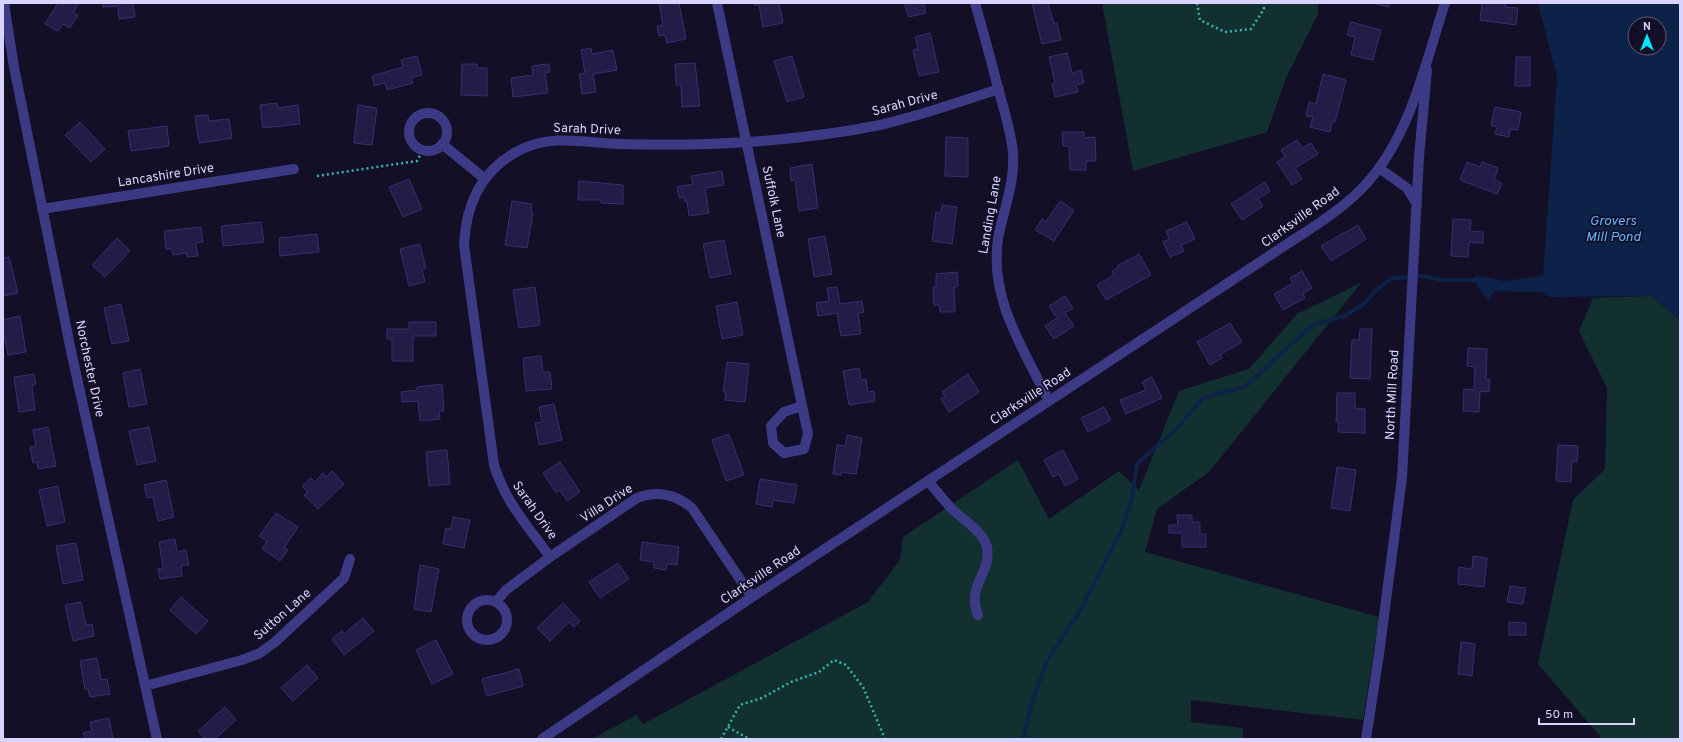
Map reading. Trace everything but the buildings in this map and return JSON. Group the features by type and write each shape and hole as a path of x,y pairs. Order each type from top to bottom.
{"street":[{"name":"Norchester Drive","path":"4,3 14,67 71,351 157,739"},
{"name":"Suffolk Lane","path":"717,3 808,434 804,449 784,453 773,443 771,426 784,412 802,406"},
{"name":"Landing Lane","path":"975,3 1011,132 1013,155 1009,200 998,238 996,259 997,280 1008,317 1049,401"},
{"name":"Clarksville Road","path":"542,739 752,597 1314,226 1350,199 1367,183 1379,168 1394,146 1406,122 1445,3"},
{"name":"North Mill Road","path":"1366,739 1379,654 1402,478 1417,204 1429,51"},
{"name":"Sarah Drive","path":"550,556 508,500 500,484 494,465 464,245 465,226 469,208 476,192 485,179 507,158 522,149 539,143 558,140 653,144 747,142 831,134 880,125 927,113 999,89"},
{"path":"432,113 443,120 447,132 442,144 434,150 423,150 415,146 409,137 410,124 419,114 432,113"},
{"path":"442,144 485,179"},
{"path":"1379,168 1407,188 1417,204"},
{"name":"Lancashire Drive","path":"42,209 294,169"},
{"path":"928,481 951,508 975,529 987,547 987,559 975,591 974,604 978,615"},
{"name":"Villa Drive","path":"496,602 506,590 550,556 637,498 647,494 660,493 672,495 692,508 752,597"},
{"name":"Sutton Lane","path":"145,686 242,660 260,653 276,642 344,578 350,560"}],"path":[{"path":"1197,3 1200,20 1225,32 1251,29 1264,9 1263,3"},
{"path":"316,176 417,161 423,150"},
{"path":"722,739 740,705 762,698 792,682 819,672 834,660 846,666 863,687 885,739"},
{"path":"728,727 749,739"}],"green space":[{"path":"1102,3 1318,3 1318,14 1286,78 1267,132 1133,171"},
{"path":"1362,282 1209,472 1157,509 1145,552 1379,617 1363,720 1191,700 1191,722 1243,728 1243,739 592,739 636,715 643,724 868,602 900,560 903,537 1018,460 1049,519 1119,471 1139,490 1179,391 1249,369 1297,314"},
{"path":"1651,296 1680,320 1680,739 1599,739 1600,736 1538,664 1573,500 1605,469 1607,388 1579,331 1593,298"}],"water":[{"name":"Grovers Mill Pond","path":"1538,3 1680,3 1680,320 1651,296 1550,297 1541,292 1494,291 1489,301 1478,288 1475,275 1504,281 1543,276 1557,76"}],"waterway":[{"path":"1023,739 1032,702 1047,661 1080,611 1122,529 1131,502 1137,464 1177,428 1203,398 1246,386 1312,325 1344,316 1363,305 1375,291 1392,278 1423,276 1442,280 1476,280"}]}
